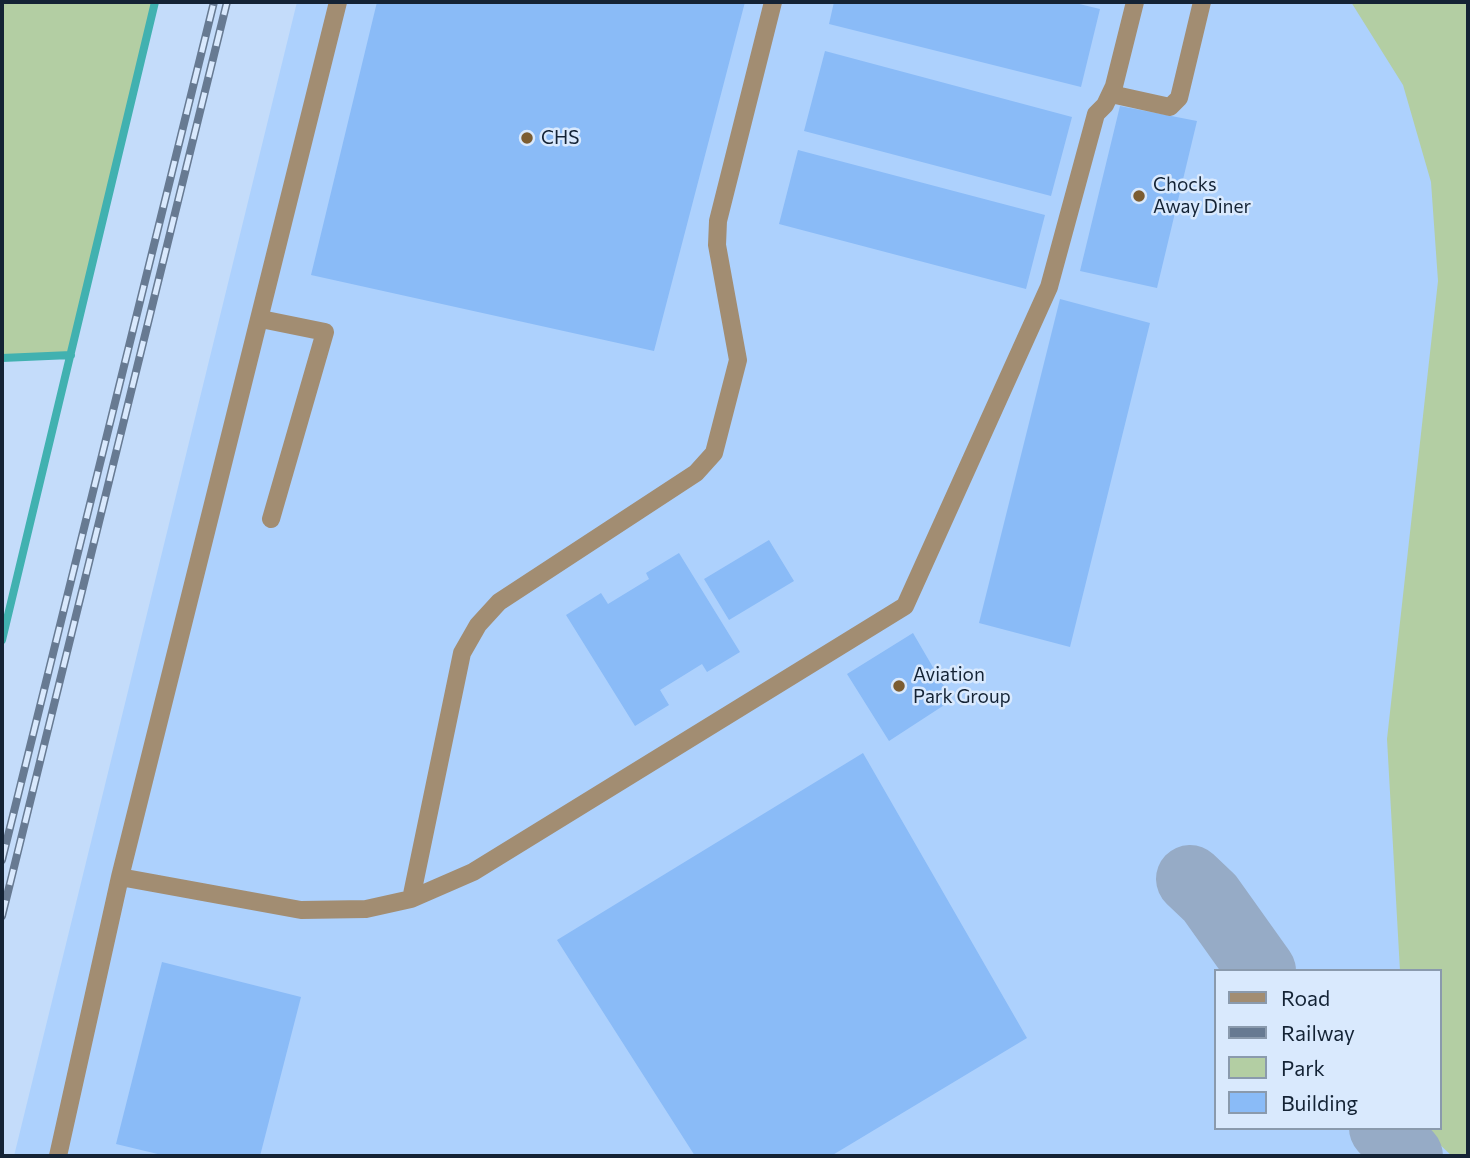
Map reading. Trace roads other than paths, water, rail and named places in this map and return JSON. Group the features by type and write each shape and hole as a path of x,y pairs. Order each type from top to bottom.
{"lane":[{"path":"58,1156 120,877 338,2"},
{"path":"411,899 462,653 478,625 499,602 696,474 714,453 738,360 717,245 718,221 773,2"},
{"path":"120,877 301,910 366,909 411,899 473,872 905,606 1049,287 1096,114 1111,94 1135,2"},
{"path":"1111,94 1170,107 1179,97 1202,2"},
{"path":"261,319 326,332 271,519"}],"waterway":[{"path":"2,640 155,2"},
{"path":"2,358 71,355"}],"railway":[{"path":"2,860 214,2"},
{"path":"2,916 227,2"}],"place":[{"name":"CHS","path":"527,138"},
{"name":"Chocks Away Diner","path":"1139,196"},
{"name":"Aviation Park Group","path":"899,686"}]}
